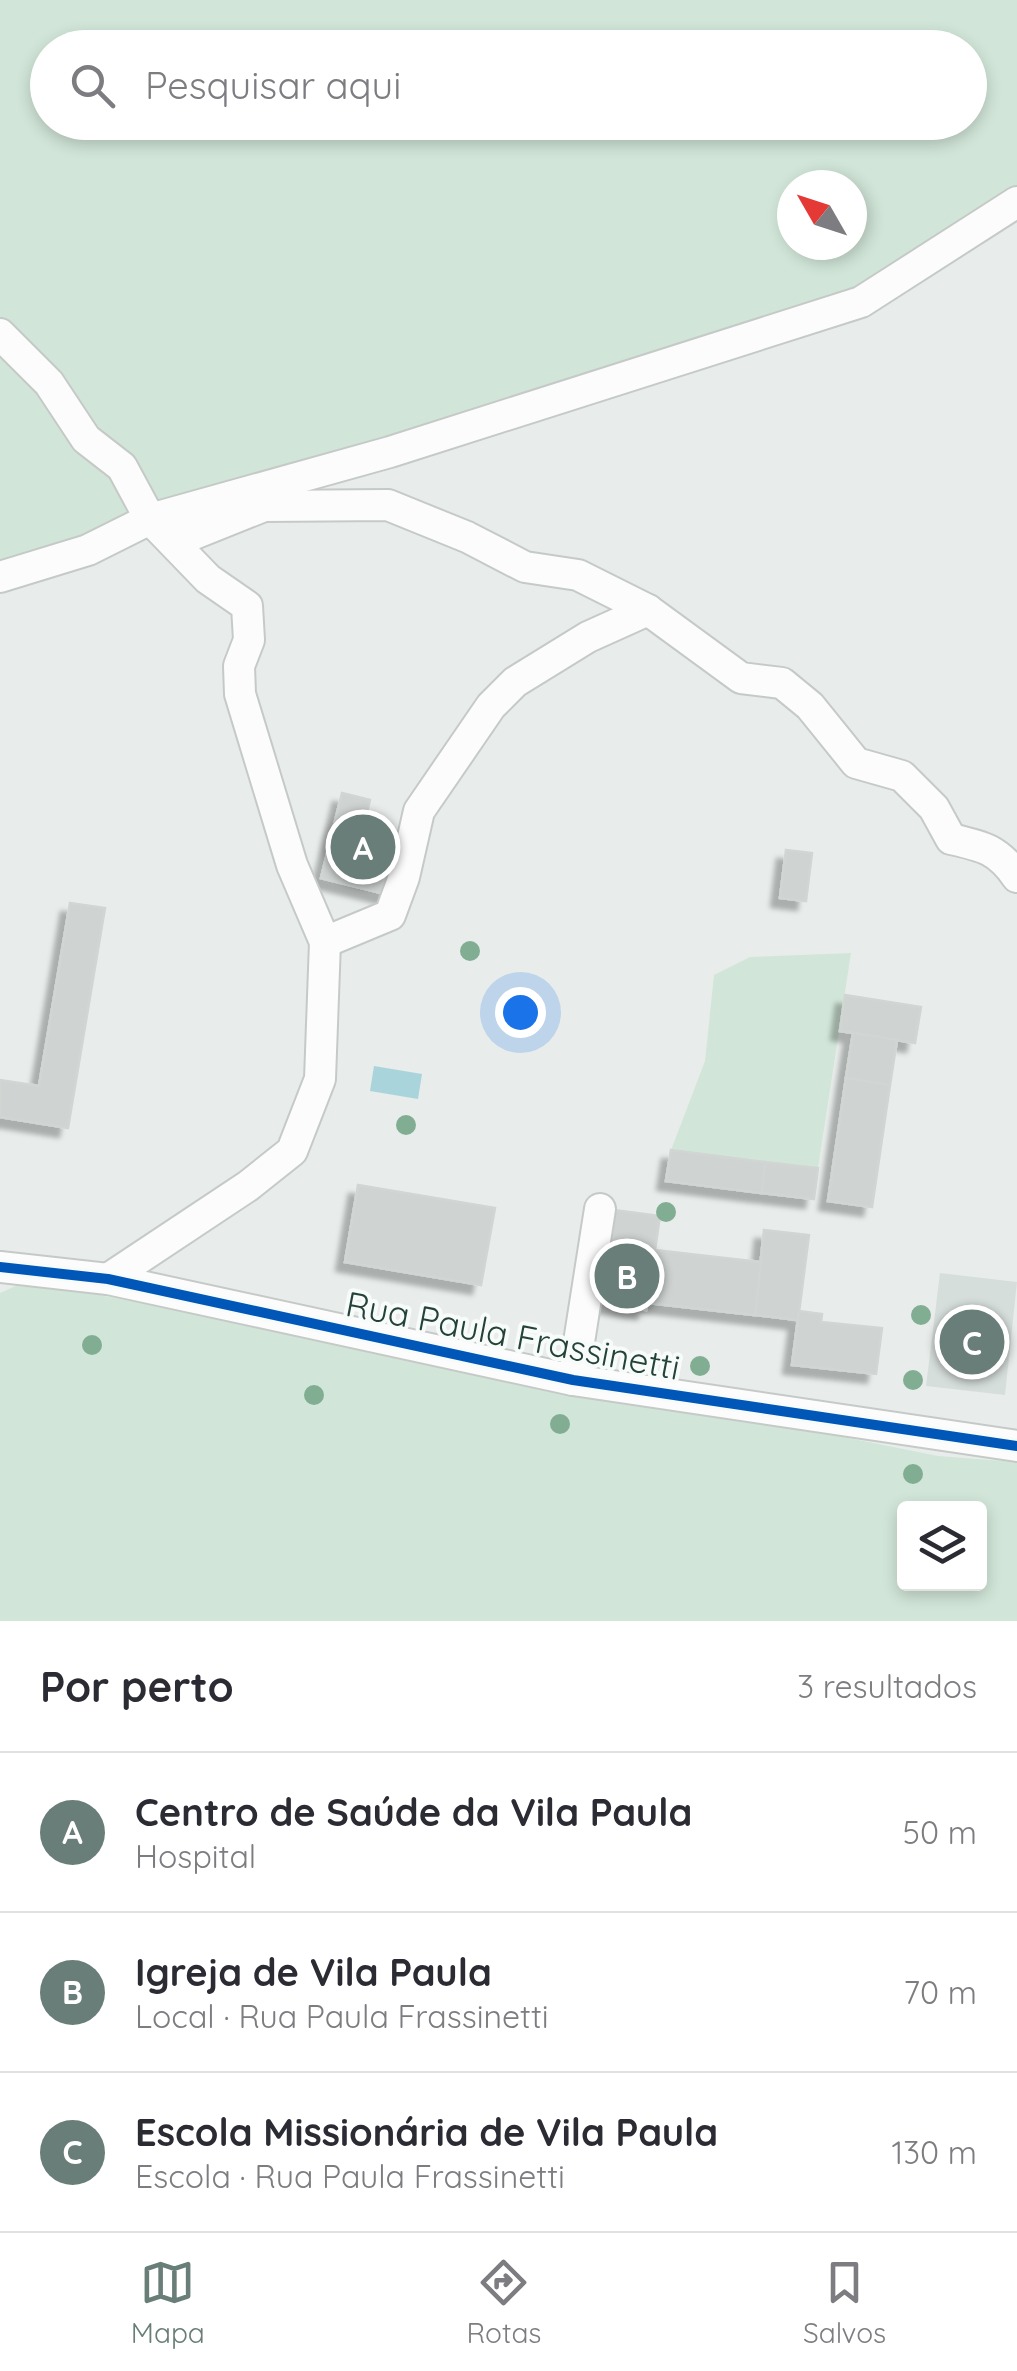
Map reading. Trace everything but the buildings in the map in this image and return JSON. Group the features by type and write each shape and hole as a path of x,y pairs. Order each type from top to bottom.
{"street":[{"path":"0,577 88,550 150,518 390,452 861,302 1017,202"},
{"path":"0,334 48,382 86,439 122,468 150,518 208,580 247,606 250,640 240,666 240,694 292,864 325,942 320,1079 292,1150 248,1186 108,1280"},
{"path":"174,542 264,506 388,506 467,537 525,567 578,576 648,610 741,678 782,683 810,706 856,763 902,776 934,808 951,840 984,847 1006,860 1017,877"},
{"path":"325,942 390,915 404,877 419,811 491,706 514,682 588,637 648,610"},
{"path":"573,1380 600,1209"},
{"name":"Rua Paula Frassinetti","path":"0,1267 108,1280 573,1380 1017,1446"}],"shaded area":[{"path":"940,1273 1017,1282 1005,1395 926,1386"}],"green space":[{"path":"0,0 1017,0 1017,202 861,302 0,577"},
{"path":"851,953 818,1168 671,1150 705,1061 714,975 750,957"},
{"path":"42,1274 104,1296 572,1382 938,1456 1017,1462 1017,1621 0,1621 0,1293"}],"water":[{"path":"374,1066 422,1074 418,1099 370,1091"}],"cycle path":[{"path":"0,1267 108,1279 573,1380 1017,1446"}],"place":[{"name":"Centro de Saúde da Vila Paula","path":"363,847"},
{"name":"Igreja de Vila Paula","path":"627,1276"},
{"name":"Escola Missionária de Vila Paula","path":"972,1342"}]}
